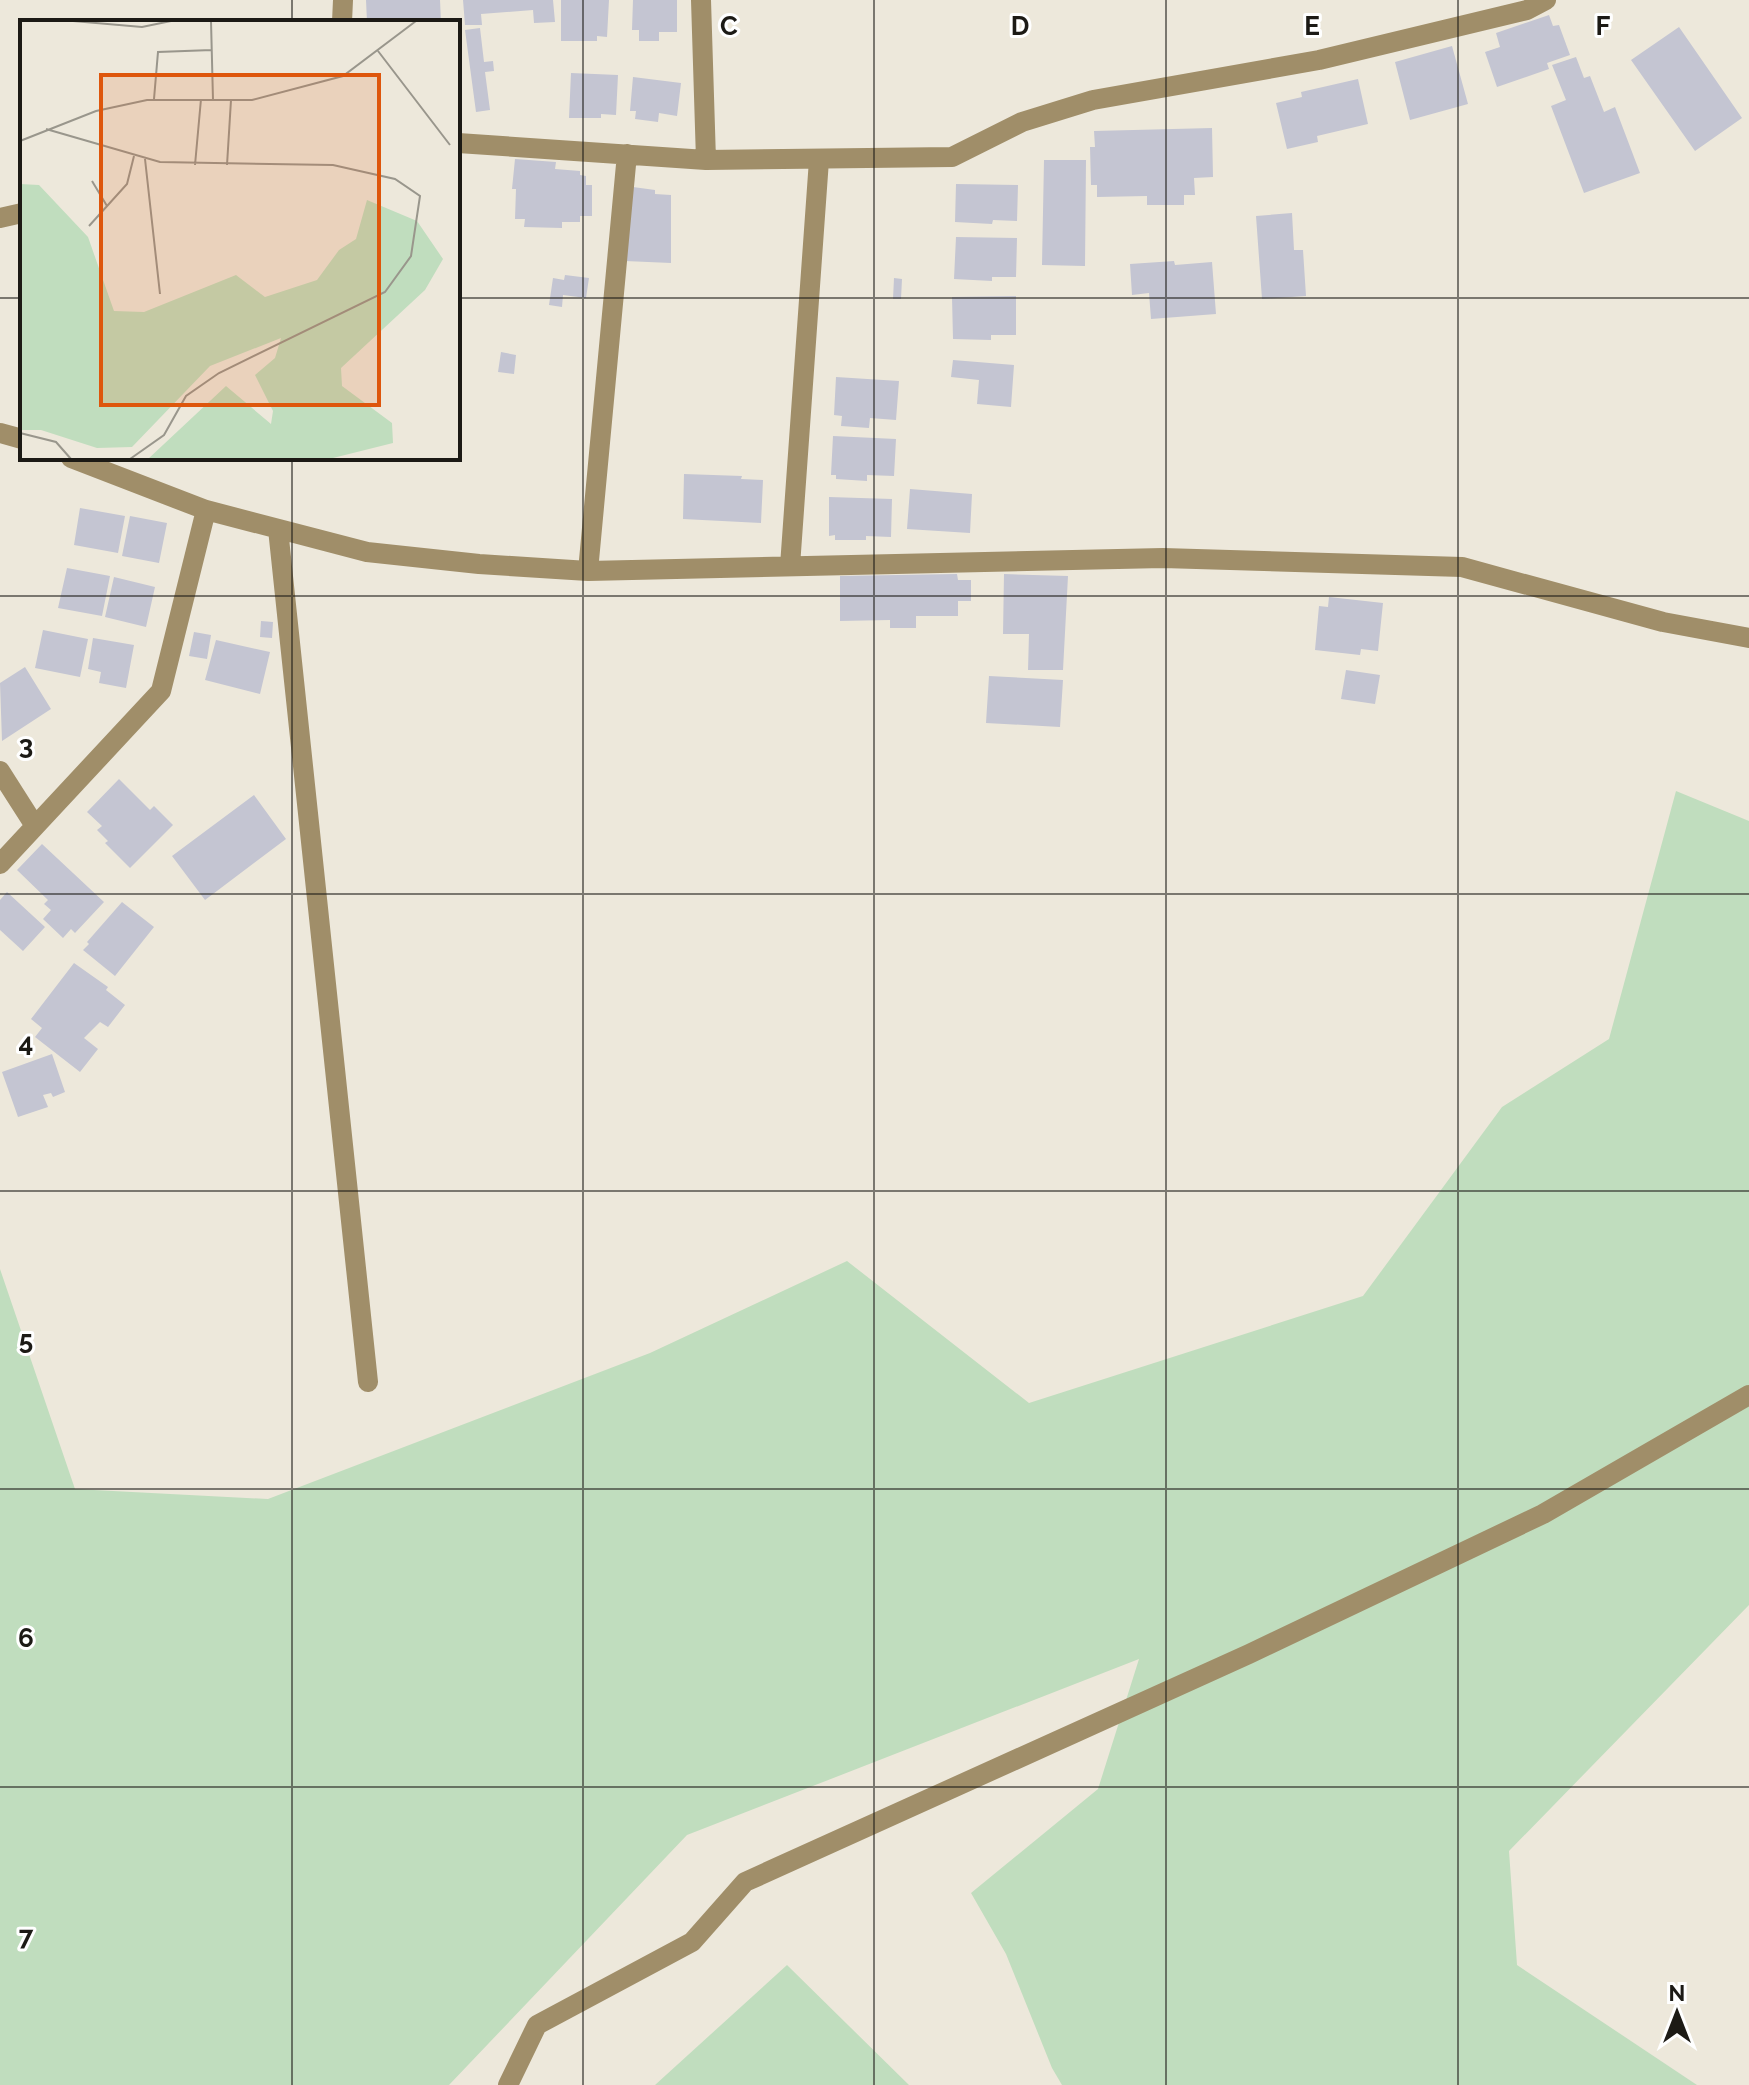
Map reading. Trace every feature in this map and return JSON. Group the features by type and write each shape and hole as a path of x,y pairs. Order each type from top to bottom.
{"street":[{"path":"342,20 343,0"},
{"path":"701,0 706,160"},
{"path":"460,143 706,160 952,157 1022,122 1093,100 1319,60 1527,10 1546,0"},
{"path":"588,571 627,154"},
{"path":"790,566 819,160"},
{"path":"0,218 20,213"},
{"path":"0,433 20,438"},
{"path":"76,460 206,510 367,552 479,564 588,571 1163,558 1462,567 1663,622 1749,638"},
{"path":"0,864 161,691 206,510"},
{"path":"278,529 368,1382"},
{"path":"0,771 35,826"},
{"path":"508,2085 537,2025 692,1942 745,1882 1249,1654 1543,1514 1749,1395"}],"green space":[{"path":"1676,791 1749,821 1749,1605 1509,1851 1517,1965 1697,2085 1062,2085 1052,2068 1006,1954 971,1893 1098,1789 1139,1659 687,1835 449,2085 0,2085 0,1269 75,1489 268,1499 650,1353 847,1261 1029,1403 1363,1296 1502,1107 1609,1039"},
{"path":"787,1965 909,2085 655,2085"}],"building":[{"path":"366,0 440,0 441,20 367,20"},
{"path":"463,0 553,0 555,22 534,23 533,10 481,14 482,25 465,25"},
{"path":"561,0 609,0 607,37 597,36 597,41 561,41"},
{"path":"633,0 677,0 677,32 659,32 659,41 639,41 639,30 632,30"},
{"path":"1549,15 1553,26 1559,25 1570,55 1547,63 1549,69 1497,87 1485,52 1500,47 1496,33"},
{"path":"1679,27 1742,118 1695,151 1631,60"},
{"path":"480,28 484,62 493,61 494,71 485,72 490,110 476,112 465,30"},
{"path":"1452,46 1468,104 1410,120 1395,62"},
{"path":"1576,57 1584,78 1590,76 1604,112 1615,107 1640,173 1584,193 1551,106 1566,100 1552,65"},
{"path":"571,73 618,75 616,115 569,118"},
{"path":"633,77 681,83 677,116 659,113 658,122 635,119 636,111 630,111"},
{"path":"1358,79 1368,124 1317,136 1318,142 1287,149 1276,103 1302,97 1301,92"},
{"path":"1212,128 1213,177 1194,178 1195,195 1184,195 1184,205 1147,205 1147,196 1097,197 1097,185 1091,185 1090,147 1095,147 1094,131"},
{"path":"515,159 556,162 555,169 580,171 580,175 586,176 586,185 592,185 592,216 580,216 580,222 562,222 562,228 524,227 525,219 515,219 516,189 512,189"},
{"path":"1044,160 1086,160 1085,266 1042,265"},
{"path":"956,184 1018,185 1017,221 993,220 992,224 955,222"},
{"path":"633,187 671,195 671,263 625,261"},
{"path":"1292,213 1294,250 1303,250 1306,296 1262,299 1256,216"},
{"path":"956,237 1017,238 1016,277 992,277 992,281 954,279"},
{"path":"1174,261 1175,265 1212,262 1216,314 1151,319 1149,293 1132,295 1130,264"},
{"path":"565,275 589,278 586,298 563,295 562,307 549,305 553,278 564,280"},
{"path":"894,278 902,279 901,299 893,299"},
{"path":"1016,296 1016,335 991,335 991,340 953,339 952,297"},
{"path":"501,352 516,355 514,374 498,372"},
{"path":"953,360 1014,365 1011,407 977,404 979,380 951,377"},
{"path":"836,377 899,381 896,420 870,418 869,428 841,426 842,416 834,415"},
{"path":"833,436 896,439 894,476 867,475 867,481 836,479 836,475 831,475"},
{"path":"684,474 763,480 761,523 683,519"},
{"path":"910,489 972,494 970,533 907,529"},
{"path":"829,497 892,499 891,537 835,540 835,535 829,536"},
{"path":"80,508 125,516 118,553 74,545"},
{"path":"130,516 167,523 159,563 122,556"},
{"path":"67,568 110,576 102,616 58,608"},
{"path":"957,574 958,580 971,580 971,601 958,601 958,616 916,616 916,628 890,628 890,620 840,621 840,576"},
{"path":"1004,574 1068,576 1063,670 1028,670 1029,634 1003,634"},
{"path":"114,577 155,587 146,627 105,617"},
{"path":"1329,597 1383,603 1378,651 1361,649 1360,655 1315,650 1319,606 1328,607"},
{"path":"261,621 273,622 272,638 260,637"},
{"path":"43,630 88,639 80,677 35,668"},
{"path":"194,632 211,635 207,659 189,656"},
{"path":"93,638 134,645 126,688 99,683 101,672 88,669"},
{"path":"216,640 270,652 260,694 205,680"},
{"path":"25,667 51,709 2,741 0,683"},
{"path":"1346,670 1380,675 1375,704 1341,699"},
{"path":"989,676 1063,680 1060,727 986,723"},
{"path":"119,779 150,810 154,806 173,825 130,868 105,843 108,841 97,830 102,826 87,812"},
{"path":"254,795 286,839 205,900 172,856"},
{"path":"42,844 104,902 75,933 71,929 63,938 43,919 51,910 44,904 48,900 17,870"},
{"path":"7,892 45,927 23,951 0,930 0,900"},
{"path":"122,902 154,927 115,976 83,950"},
{"path":"74,963 108,987 106,990 125,1005 108,1027 100,1022 84,1038 98,1049 80,1072 35,1037 42,1028 31,1019"},
{"path":"52,1054 65,1092 53,1097 51,1093 43,1095 48,1107 18,1117 2,1072"}]}
